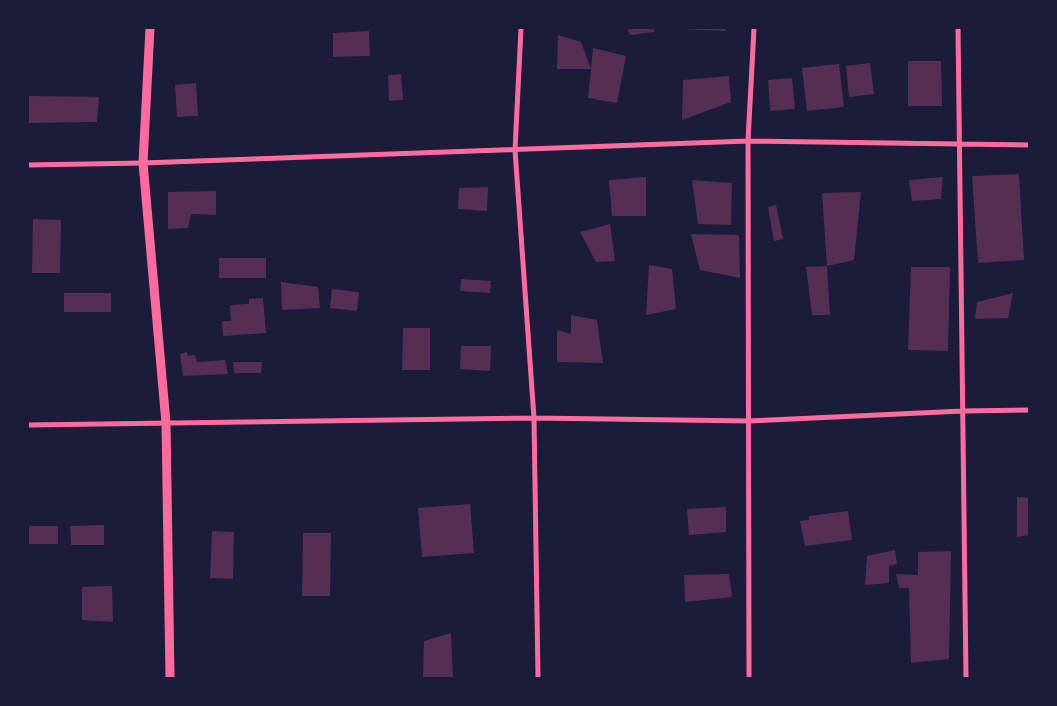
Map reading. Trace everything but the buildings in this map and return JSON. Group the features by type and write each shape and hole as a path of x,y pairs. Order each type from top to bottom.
{"street":[{"path":"150,28 143,163 166,423 170,678"},
{"path":"521,28 515,150 534,418 538,678"},
{"path":"749,678 748,142 754,28"},
{"path":"958,28 966,678"},
{"path":"28,165 143,163 748,142 1030,145"},
{"path":"28,425 534,418 749,421 963,411 1030,410"}]}
